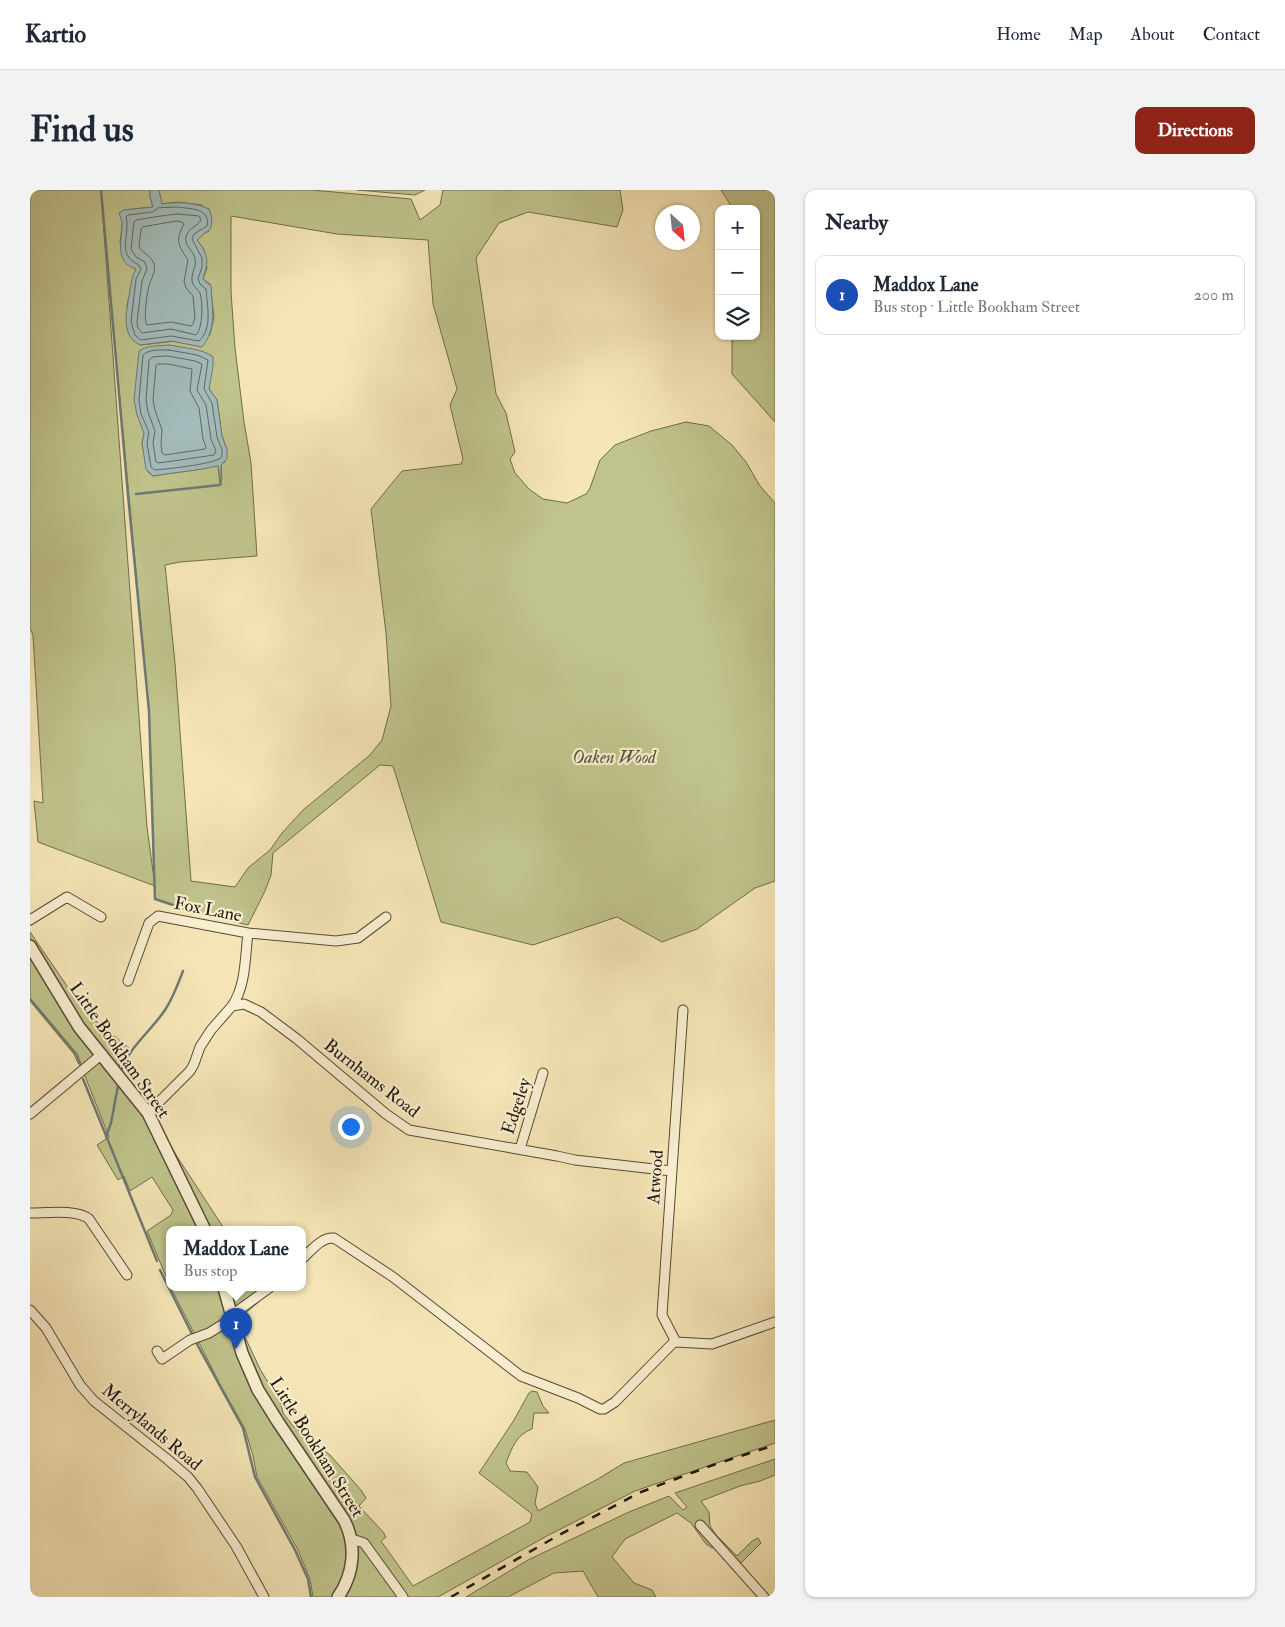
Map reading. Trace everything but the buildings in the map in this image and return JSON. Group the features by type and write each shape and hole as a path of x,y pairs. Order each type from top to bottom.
{"street":[{"path":"30,920 67,897 101,917"},
{"name":"Fox Lane","path":"128,981 149,922 158,916 248,933 242,983 239,994 232,1006"},
{"path":"248,933 336,941 358,938 386,917"},
{"name":"Little Bookham Street","path":"30,946 79,1027 148,1113 203,1226"},
{"name":"Burnhams Road","path":"232,1006 244,1004 260,1012 297,1039 386,1114 408,1130 575,1160 672,1171"},
{"path":"148,1113 190,1071 200,1047 211,1030 232,1006"},
{"name":"Atwood","path":"676,1342 662,1315 683,1010"},
{"path":"30,1114 102,1054"},
{"name":"Edgeley","path":"520,1149 544,1073"},
{"path":"30,1213 85,1216 89,1219 127,1275"},
{"path":"306,1256 324,1240 330,1238 336,1240 393,1277 522,1376 602,1409 615,1402 666,1348 676,1342 712,1344 775,1322"},
{"name":"Little Bookham Street","path":"225,1291 242,1353 258,1390 344,1520 352,1539 350,1573 338,1597"},
{"path":"157,1351 162,1358 194,1338 212,1331 265,1291"},
{"name":"Merrylands Road","path":"30,1310 46,1328 80,1385 94,1402 167,1459 188,1477 197,1488 236,1546 264,1597"},
{"path":"700,1525 764,1597"},
{"path":"352,1539 364,1543 403,1597"}],"green space":[{"name":"Oaken Wood","path":"30,190 150,190 153,207 124,210 120,243 136,269 127,305 140,345 210,335 214,317 210,284 203,279 207,268 203,248 197,240 198,237 209,231 202,205 178,202 161,204 159,190 312,190 411,199 420,220 440,205 443,190 620,190 623,210 617,227 528,212 499,223 476,258 496,394 506,413 515,452 510,459 515,473 529,489 543,499 567,503 586,494 600,460 615,445 651,431 686,422 709,426 732,445 746,462 760,486 775,503 775,881 755,888 697,929 662,942 617,917 533,945 441,922 393,766 380,765 273,853 271,875 248,925 194,912 155,899 155,886 38,842 34,801 43,803 33,635 30,628","holes":["231,216 337,234 428,240 433,304 457,389 450,405 463,459 461,464 402,471 371,509 386,633 391,706 382,740 370,755 303,810 282,833 270,850 248,868 235,887 191,881 175,663 165,565 180,562 257,556 251,463 235,348 231,292","103,218 149,711 154,879 147,827","169,345 211,355 209,389 217,400 222,436 227,450 225,462 221,464 222,478 220,485 218,465 153,476 148,472 142,443"]},
{"path":"357,190 425,190 415,195"},
{"path":"721,190 775,190 775,422 732,374 732,340 760,340 760,205 730,205"},
{"path":"30,932 78,1002 92,1018 130,1049 121,1059 119,1068 153,1116 222,1226 166,1226 166,1276 147,1231 171,1215 173,1210 152,1177 130,1191 124,1176 118,1180 97,1145 109,1137 81,1066 74,1054 30,1001"},
{"path":"173,1291 268,1291 269,1293 240,1318 238,1322 260,1369 281,1404 283,1413 293,1426 330,1455 361,1490 366,1498 359,1506 383,1532 386,1537 381,1541 413,1586 530,1522 532,1514 479,1473 532,1391 537,1392 543,1406 549,1413 534,1413 532,1429 518,1438 506,1463 510,1471 527,1472 538,1487 535,1503 538,1511 624,1463 775,1420 775,1443 635,1491 545,1537 438,1597 313,1597 310,1579 298,1550 257,1477 245,1429"},
{"path":"775,1459 775,1475 701,1501 709,1512 710,1526 737,1556 752,1541 758,1538 761,1543 739,1565 721,1545 712,1548 706,1544 691,1523 677,1513 625,1539 612,1557 634,1583 652,1590 656,1597 598,1597 583,1571 554,1573 508,1597 466,1597 528,1560 629,1512 669,1496 683,1510 687,1507 675,1493"}],"water":[{"path":"150,190 159,190 162,204 180,203 197,205 209,209 212,218 211,228 197,240 204,250 207,261 203,279 211,286 213,310 210,333 202,347 171,341 140,345 134,341 127,330 127,310 132,279 136,269 129,266 122,256 122,223 119,213 124,210 153,207"},
{"path":"169,345 198,350 213,357 209,389 217,400 222,436 227,450 227,459 221,465 221,485 218,466 153,476 146,469 142,443 144,433 134,400 139,351 149,347"}],"waterway":[{"path":"101,190 149,711 155,899 194,912"},
{"path":"136,494 220,485"},
{"path":"121,1071 129,1054 168,1005 183,971"},
{"path":"30,999 77,1055 80,1064"},
{"path":"83,1079 157,1261"},
{"path":"106,1137 111,1123 118,1086"},
{"path":"160,1270 166,1282"},
{"path":"170,1291 243,1428 255,1477 295,1550 308,1579 311,1597"}],"railway":[{"path":"451,1597 559,1535 641,1492 713,1465 775,1445"}],"place":[{"name":"Maddox Lane","path":"236,1349"}]}
